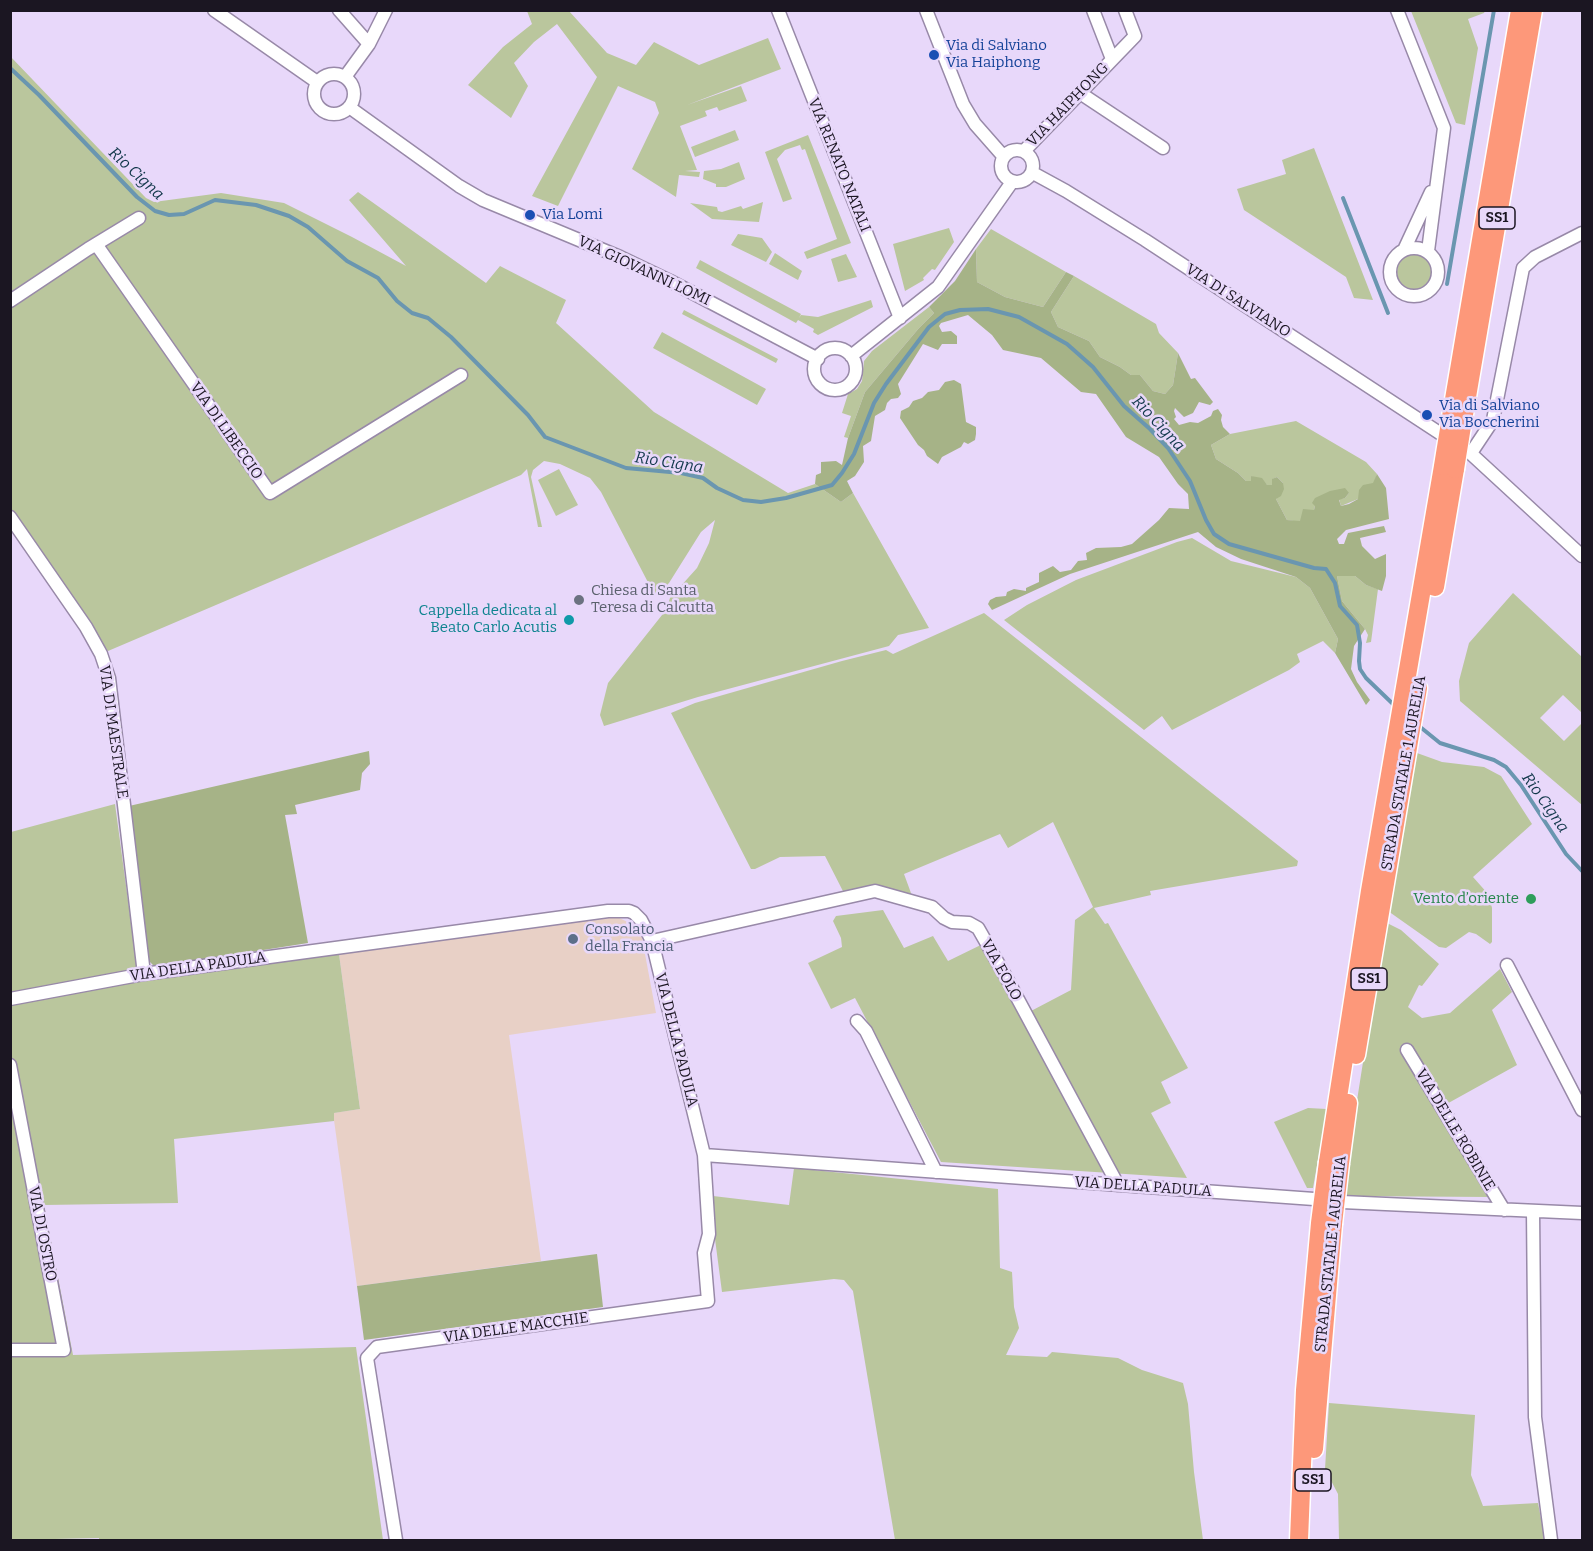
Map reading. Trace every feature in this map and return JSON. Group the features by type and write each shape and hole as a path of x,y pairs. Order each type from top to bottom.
{"highway":[{"name":"STRADA STATALE 1 AURELIA","path":"1299,1540 1305,1390 1327,1224 1346,1034 1412,687 1449,467 1451,427 1520,10"},
{"name":"STRADA STATALE 1 AURELIA","path":"1451,427 1533,10"},
{"name":"STRADA STATALE 1 AURELIA","path":"1311,1540 1327,1224"}],"street":[{"path":"214,10 317,82"},
{"path":"339,10 369,44"},
{"path":"345,77 369,44 386,10"},
{"name":"VIA RENATO NATALI","path":"778,10 900,318"},
{"path":"926,10 963,104 975,124 1004,157"},
{"name":"VIA HAIPHONG","path":"1093,10 1112,59"},
{"name":"VIA HAIPHONG","path":"1024,151 1135,36 1125,10"},
{"path":"1397,10 1443,123 1444,135 1428,251"},
{"path":"330,74 345,77 350,81 354,93 350,107 340,114 332,115 320,109 314,96 317,82 330,74"},
{"path":"1080,93 1163,148"},
{"name":"VIA GIOVANNI LOMI","path":"350,107 459,186 483,200 620,257 818,358"},
{"path":"1013,150 1024,151 1033,161 1033,173 1023,182 1011,182 1002,172 1004,157 1013,150"},
{"name":"VIA DI SALVIANO","path":"1033,173 1451,427"},
{"path":"1404,250 1437,174"},
{"path":"851,356 938,287 1011,182"},
{"path":"10,301 139,218"},
{"path":"1582,233 1535,256 1523,268 1493,420 1469,452 1582,556"},
{"name":"VIA DI LIBECCIO","path":"96,244 270,493 461,375"},
{"path":"1420,248 1428,251 1438,264 1438,280 1428,292 1413,297 1399,291 1390,278 1391,264 1398,253 1404,250 1420,248"},
{"path":"834,349 843,350 851,356 856,365 855,375 850,384 837,390 825,387 817,378 815,366 818,358 825,352 834,349"},
{"name":"VIA DI MAESTRALE","path":"10,517 86,627 101,654 109,678 144,974"},
{"name":"VIA EOLO","path":"652,940 875,891 932,907 952,922 969,923 978,928 1006,977 1118,1185"},
{"name":"VIA DELLA PADULA","path":"10,999 144,974 608,911 634,913 641,920 652,940 704,1155 1314,1199"},
{"path":"1507,965 1582,1110"},
{"path":"857,1021 866,1031 936,1172"},
{"name":"VIA DELLE ROBINIE","path":"1407,1050 1504,1210"},
{"name":"VIA DI OSTRO","path":"10,1065 64,1350 10,1350"},
{"name":"VIA DELLE MACCHIE","path":"396,1540 367,1358 377,1347 708,1301 704,1253 709,1234 704,1155"},
{"path":"1342,1202 1582,1213"},
{"path":"1533,1211 1535,1417 1551,1540"}],"shaded area":[{"path":"617,917 632,924 642,938 656,1013 509,1035 541,1261 357,1286 333,1113 360,1109 339,954"}],"green space":[{"path":"527,11 569,11 607,53 636,65 654,42 699,65 768,38 781,69 687,105 741,86 747,101 719,111 717,107 705,111 707,116 680,126 697,170 685,171 700,172 699,177 679,175 676,197 632,169 659,113 655,102 618,86 558,206 532,196 597,77 557,24 534,42 514,63 528,86 511,118 468,85 503,47 532,24"},
{"path":"1411,11 1485,11 1468,19 1478,48 1465,125 1456,123"},
{"path":"10,56 146,198 154,202 221,193 284,203 406,266 349,200 358,192 486,283 500,266 566,300 556,323 654,412 788,493 815,484 841,502 853,493 929,628 898,635 889,646 698,697 604,726 600,715 608,683 666,610 670,598 697,568 709,543 715,520 701,532 669,583 658,594 651,597 652,590 601,492 590,478 560,464 544,461 533,470 531,477 542,527 538,527 527,469 521,475 108,651 11,511"},
{"path":"735,130 739,140 695,157 691,147"},
{"path":"808,135 851,243 807,259 804,252 837,239 805,149 802,150 800,145 785,150 777,159 792,199 783,202 765,152"},
{"path":"1314,148 1373,300 1354,298 1346,277 1244,210 1237,189 1286,174 1282,160"},
{"path":"739,162 745,179 726,187 716,187 716,184 703,179 704,171 721,169"},
{"path":"763,202 759,222 712,219 690,203 717,207 718,211 722,212 741,206 743,209"},
{"path":"949,228 954,242 935,270 932,269 923,278 924,280 905,291 893,244"},
{"path":"991,229 1066,272 1043,307 1005,297 977,282 976,249"},
{"path":"738,234 762,238 772,252 766,262 731,245"},
{"path":"976,249 977,282 1005,297 1043,307 1066,272 1074,276 1051,312 1058,327 1089,341 1100,357 1131,375 1140,375 1153,391 1165,394 1173,385 1178,353 1191,379 1195,378 1213,402 1210,405 1199,402 1193,413 1184,417 1175,408 1176,417 1174,419 1179,425 1190,422 1198,423 1218,409 1222,415 1223,427 1230,434 1211,445 1216,459 1246,481 1251,481 1251,476 1262,478 1267,485 1272,485 1272,479 1277,477 1283,483 1284,489 1281,496 1276,499 1287,520 1300,521 1303,509 1314,510 1315,506 1312,503 1315,498 1330,491 1345,488 1349,493 1345,498 1339,500 1341,506 1349,504 1358,499 1359,490 1363,485 1373,483 1377,474 1386,488 1389,519 1346,530 1337,539 1339,544 1344,544 1348,533 1384,526 1386,532 1360,538 1362,546 1375,559 1386,554 1386,576 1382,591 1366,585 1355,576 1337,576 1342,601 1365,629 1354,646 1351,669 1370,700 1366,705 1335,653 1338,639 1310,588 1296,577 1241,559 1216,547 1198,532 1070,574 992,610 988,604 990,600 1006,596 1007,592 1014,589 1026,591 1026,588 1039,582 1039,573 1053,566 1060,572 1071,570 1078,561 1087,560 1086,553 1096,548 1132,544 1169,508 1189,509 1188,494 1159,457 1126,437 1096,394 1081,392 1041,358 1003,350 992,335 968,315 941,323 939,326 942,332 951,331 957,336 957,344 942,344 938,350 923,344 898,384 901,394 898,398 891,399 885,410 875,416 871,441 863,446 864,462 855,476 847,481 853,493 841,502 815,484 816,475 821,473 821,462 836,461 842,465 848,438 865,392 934,313 929,307 955,281"},
{"path":"775,253 802,271 798,280 769,264"},
{"path":"846,254 857,277 838,282 831,259"},
{"path":"1415,254 1428,259 1433,272 1428,285 1415,290 1402,285 1397,272 1402,259"},
{"path":"700,260 801,314 799,318 801,315 818,317 871,300 873,307 818,335 813,332 814,329 798,320 796,323 696,268"},
{"path":"1074,276 1156,324 1159,333 1178,353 1173,385 1165,394 1153,391 1140,375 1131,375 1100,357 1089,341 1058,327 1051,312"},
{"path":"929,307 934,313 865,392 848,438 844,437 851,416 842,413 848,394 857,389 862,381 864,361 872,351"},
{"path":"684,310 778,359 776,363 682,314"},
{"path":"662,332 766,389 757,405 653,348"},
{"path":"954,380 961,384 966,422 976,427 975,440 968,444 964,442 961,447 942,457 938,464 918,445 900,418 901,411 928,392 939,390 945,382"},
{"path":"1296,421 1366,462 1377,474 1374,484 1358,499 1341,506 1339,499 1345,498 1349,493 1315,506 1314,510 1300,522 1287,520 1276,499 1283,483 1277,477 1273,479 1273,485 1267,485 1251,476 1251,481 1246,481 1216,459 1211,445 1230,434"},
{"path":"559,469 578,505 556,516 538,480"},
{"path":"1192,538 1231,561 1296,577 1310,588 1338,639 1335,653 1323,641 1297,654 1300,662 1289,670 1172,730 1162,716 1144,730 1004,620 1027,605 1076,580"},
{"path":"1337,576 1355,576 1366,585 1378,589 1371,642 1366,643 1368,635 1365,629 1342,601"},
{"path":"1513,593 1582,657 1582,713 1563,695 1540,718 1564,741 1582,723 1582,805 1460,701 1459,681 1469,643"},
{"path":"984,613 1298,861 1297,866 1150,891 1151,895 1094,908 1105,924 1108,923 1188,1068 1161,1082 1171,1103 1151,1113 1187,1178 941,1162 855,998 831,1009 808,963 842,947 841,938 833,921 836,916 883,910 904,948 933,936 948,961 991,940 1031,1011 1071,990 1075,920 1093,907 1053,822 1008,848 1000,834 904,874 915,904 874,896 847,899 825,856 780,857 751,869 671,713 695,703 842,661 886,650 893,654"},
{"path":"369,751 370,764 362,773 360,790 295,805 297,814 285,815 308,943 155,967 149,961 129,806"},
{"path":"1417,753 1442,762 1484,767 1501,776 1532,824 1473,877 1489,895 1492,908 1492,942 1490,944 1469,932 1446,948 1439,947 1388,911"},
{"path":"115,804 139,982 339,954 360,1109 334,1113 334,1121 174,1139 178,1203 44,1205 73,1355 356,1347 383,1540 99,1540 99,1538 11,1540 11,832"},
{"path":"1385,922 1401,930 1439,964 1422,986 1419,985 1408,1007 1422,1018 1450,1013 1500,969 1512,992 1492,1010 1517,1065 1443,1106 1492,1197 1342,1196"},
{"path":"1308,1108 1327,1109 1313,1188 1307,1188 1274,1122"},
{"path":"794,1168 998,1189 1000,1268 1012,1272 1014,1307 1019,1328 1006,1355 1047,1357 1052,1352 1118,1358 1142,1370 1183,1383 1188,1404 1203,1540 895,1540 853,1291 844,1280 834,1279 722,1292 715,1239 713,1196 789,1205"},
{"path":"597,1254 603,1307 364,1340 357,1286"},
{"path":"1329,1403 1475,1415 1471,1475 1483,1506 1538,1503 1545,1540 1339,1540 1338,1494 1325,1469"}],"waterway":[{"path":"1447,284 1494,10"},
{"name":"Rio Cigna","path":"10,68 137,197 155,211 169,215 184,214 215,200 256,205 289,216 308,227 347,261 378,278 397,301 412,313 428,318 451,337 528,415 545,437 626,468 681,473 703,478 717,488 743,500 761,502 786,498 832,485 854,454 874,403 886,384 929,327 945,314 960,310 988,309 1019,317 1067,344 1093,367 1124,406 1168,448 1190,481 1214,534 1229,544 1314,568 1326,569 1335,583 1340,606 1357,625 1360,669 1366,678 1394,705"},
{"path":"1343,198 1388,313"},
{"name":"Rio Cigna","path":"1419,726 1440,743 1494,760 1506,767 1521,785 1566,854 1582,871"}],"place":[{"name":"Via di Salviano Via Haiphong","path":"934,55"},
{"name":"Via Lomi","path":"530,215"},
{"name":"Via di Salviano Via Boccherini","path":"1427,415"},
{"name":"Chiesa di Santa Teresa di Calcutta","path":"579,600"},
{"name":"Cappella dedicata al Beato Carlo Acutis","path":"569,620"},
{"name":"Vento d’oriente","path":"1531,899"},
{"name":"Consolato della Francia","path":"573,939"}]}
